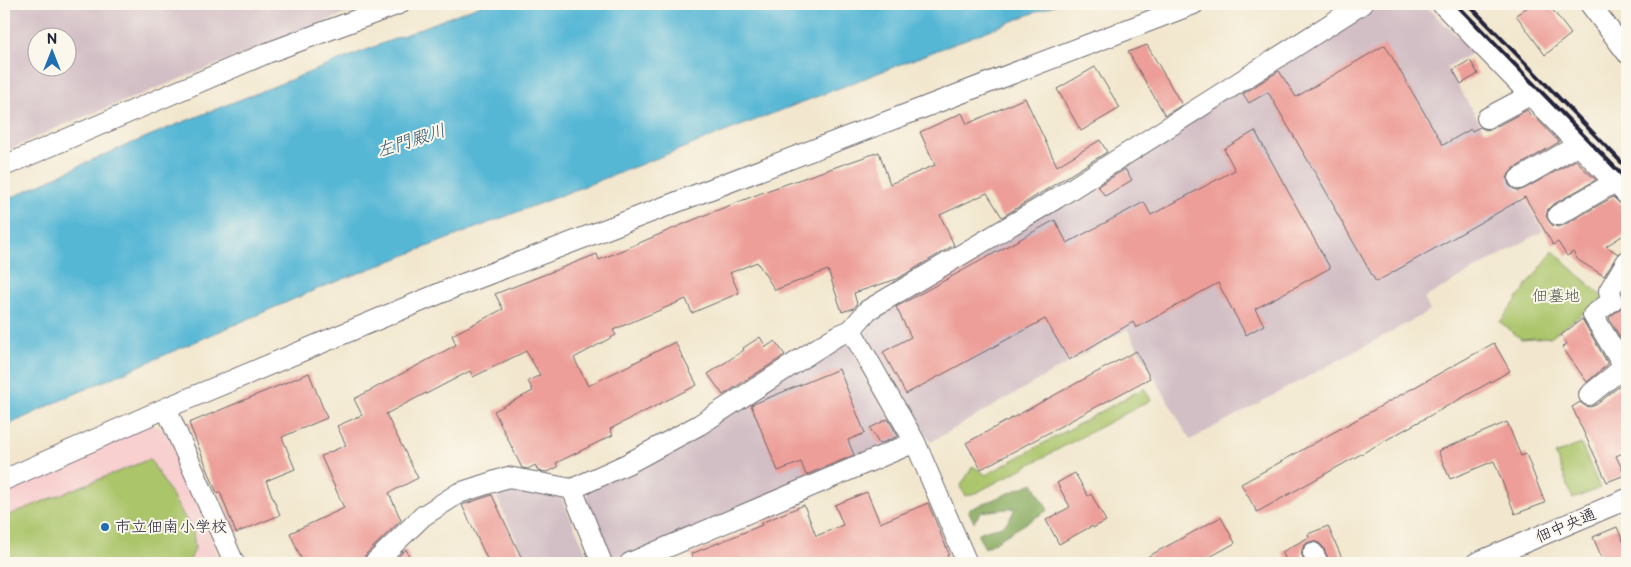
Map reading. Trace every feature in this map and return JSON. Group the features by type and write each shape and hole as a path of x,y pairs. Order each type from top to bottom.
{"street":[{"path":"4,166 267,53 399,4"},
{"path":"4,480 166,408 455,287 1194,4"},
{"path":"374,563 422,516 459,493 508,478 572,489 627,464 699,425 834,337 850,330 868,310 1057,198 1362,4"},
{"path":"1442,4 1621,189 1558,215"},
{"path":"1590,4 1627,53"},
{"path":"1487,118 1530,95"},
{"path":"1519,179 1578,144"},
{"path":"1588,394 1624,367 1593,315 1613,300 1609,291 1627,261"},
{"path":"850,330 915,442 967,563"},
{"path":"166,408 234,563"},
{"path":"630,563 915,442"},
{"path":"572,489 602,563"},
{"name":"佃中央通","path":"1485,562 1627,500"}],"shaded area":[{"path":"4,4 370,4 61,126 4,152"},
{"path":"1366,4 1423,4 1474,52 1447,67 1543,231 1424,298 1430,311 1190,440 1127,329 931,442 866,336 872,317"},
{"path":"837,343 849,345 903,439 621,560 608,555 586,499 589,489"},
{"name":"市立佃南小学校","path":"150,424 168,431 221,563 4,563 4,490"},
{"path":"514,484 561,497 591,563 527,563 494,492"}],"green space":[{"name":"佃墓地","path":"1553,251 1604,298 1550,337 1521,339 1500,322"},
{"path":"1144,388 1151,400 978,492 966,496 960,487 973,466 986,475"},
{"path":"1581,444 1600,488 1573,499 1555,454"},
{"name":"市立佃南小学校","path":"150,459 193,531 195,548 189,563 4,563 4,517"},
{"path":"1033,483 1048,510 985,548 977,534 1003,525 1007,522 1015,508 981,512 974,522 968,510"}],"water":[{"name":"左門殿川","path":"483,4 1057,4 315,290 72,395 4,427 4,201 94,159 173,126"}],"building":[{"path":"1532,4 1548,4 1571,34 1545,55 1516,15"},
{"path":"1147,45 1182,105 1165,115 1128,52"},
{"path":"1385,45 1443,145 1471,129 1472,131 1480,127 1486,130 1492,129 1527,110 1559,142 1513,169 1507,178 1509,185 1518,191 1524,189 1576,160 1596,180 1548,209 1546,216 1552,225 1558,227 1564,225 1613,197 1623,206 1620,207 1627,220 1627,233 1606,246 1618,254 1604,276 1578,260 1573,252 1567,256 1558,242 1553,245 1525,197 1376,282 1268,92 1249,103 1243,94 1279,71 1296,97"},
{"path":"1470,60 1478,74 1461,84 1453,70"},
{"path":"1095,67 1120,108 1081,131 1057,89"},
{"path":"1025,98 1057,166 1100,140 1107,152 1002,217 987,193 940,215 954,245 897,279 854,293 857,304 854,308 842,312 828,270 775,290 757,262 730,273 739,293 692,313 686,299 613,330 616,335 574,358 588,386 675,342 697,385 610,429 613,435 556,463 558,467 548,472 538,471 535,465 528,469 522,468 494,411 533,391 528,381 540,375 526,351 473,377 470,371 426,393 386,414 418,478 389,493 401,520 366,554 362,563 303,563 290,533 344,508 321,456 346,445 337,426 362,415 354,399 456,345 452,335 503,309 495,294 597,254 599,260 769,190 879,152 890,184 935,165 920,132 962,113 967,124"},
{"path":"1255,131 1330,268 1255,309 1264,325 1246,335 1218,283 1136,328 1133,322 1069,360 1045,319 906,394 883,352 911,337 896,307 1055,220 1067,243 1144,202 1151,215 1235,170 1224,149"},
{"path":"1125,169 1132,180 1105,196 1098,186"},
{"path":"1627,296 1627,349 1609,318 1623,306 1624,298"},
{"path":"1582,319 1608,364 1587,382 1562,347 1567,344 1561,335"},
{"path":"760,337 766,347 775,341 785,355 723,395 708,374"},
{"path":"1494,343 1510,371 1257,512 1241,484"},
{"path":"1136,351 1150,378 981,469 966,443"},
{"path":"839,369 865,433 848,440 854,455 806,475 801,462 778,471 751,405"},
{"path":"309,373 327,418 282,437 295,469 266,481 280,515 236,533 220,492 217,493 189,423"},
{"path":"1627,380 1627,451 1616,456 1625,475 1607,482 1572,407 1580,402 1590,407 1596,405"},
{"path":"888,419 898,436 879,444 870,428"},
{"path":"1507,422 1521,456 1526,454 1545,503 1515,514 1494,461 1450,479 1438,451"},
{"path":"1075,473 1088,496 1091,494 1106,521 1093,528 1092,526 1059,544 1046,520 1070,507 1057,483"},
{"path":"867,492 880,523 928,503 951,563 695,563 691,554 762,525 761,523 804,505 816,536 843,525 835,505"},
{"path":"492,495 524,563 489,563 462,505"},
{"path":"1221,517 1235,543 1199,563 1136,563"},
{"path":"1328,526 1344,563 1330,563 1323,547 1313,541 1303,547 1301,553 1305,563 1288,563 1282,552 1309,537 1308,534"},
{"path":"1617,527 1627,550 1627,563 1604,563 1593,537"},
{"path":"406,549 412,563 395,563 394,561"}],"railway":[{"path":"1456,4 1627,180"},
{"path":"1468,4 1627,168"}],"place":[{"name":"市立佃南小学校","path":"105,527"}]}
